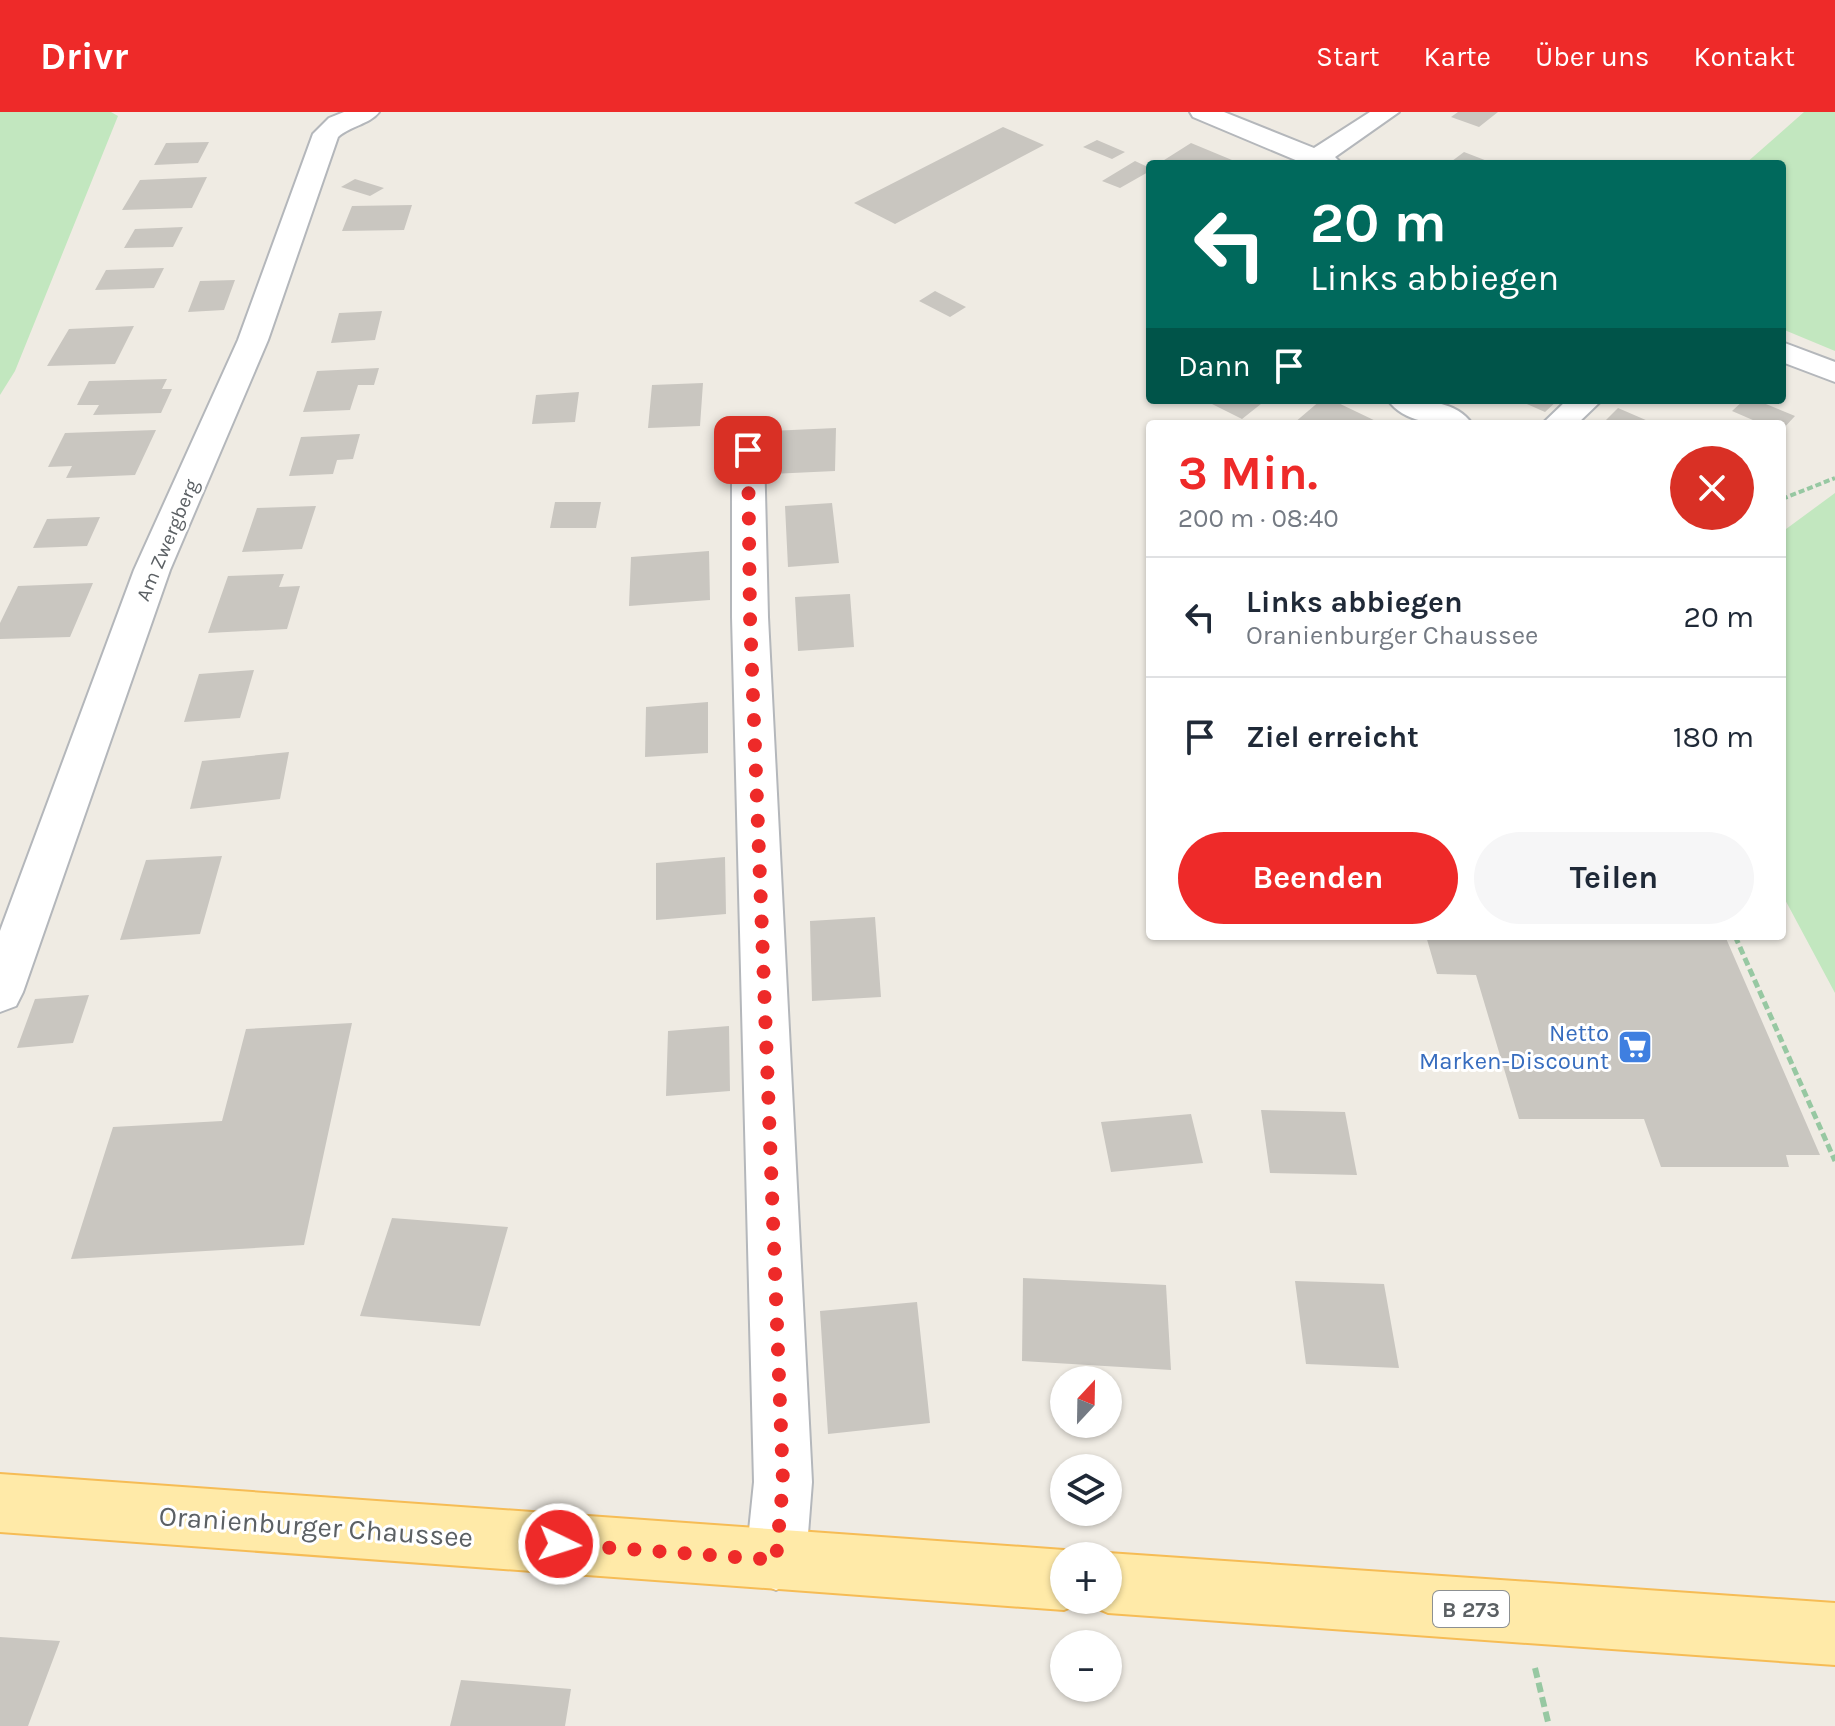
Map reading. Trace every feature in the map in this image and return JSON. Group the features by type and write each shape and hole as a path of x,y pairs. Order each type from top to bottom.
{"main road":[{"name":"Oranienburger Chaussee","path":"0,1503 1050,1579"},
{"name":"B 273","path":"1122,1584 1835,1634"}],"street":[{"name":"Am Zwergberg","path":"0,992 152,570 253,340 326,134 338,123 367,112"},
{"path":"1202,112 1320,160"},
{"path":"1323,160 1387,112"},
{"path":"1786,353 1835,373"},
{"path":"1413,404 1447,420"},
{"path":"1563,420 1581,404"},
{"path":"748,450 751,648 783,1482 776,1560"}],"path":[{"path":"1786,497 1835,478"},
{"path":"1737,940 1835,1161"}],"green space":[{"path":"0,112 111,112 118,116 15,371 0,395"},
{"path":"1804,112 1835,112 1835,351 1786,331 1786,160 1750,160"},
{"path":"1835,493 1835,993 1786,901 1786,529"}],"building":[{"path":"1458,112 1498,112 1479,127 1451,117"},
{"path":"1003,127 1044,145 895,224 854,203"},
{"path":"1097,140 1125,152 1112,159 1083,147"},
{"path":"209,142 198,163 154,165 166,143"},
{"path":"1191,143 1232,160 1164,160"},
{"path":"1464,152 1485,160 1453,160"},
{"path":"1135,161 1146,166 1146,173 1120,188 1102,181"},
{"path":"207,177 192,208 122,210 140,180"},
{"path":"355,179 384,188 370,196 341,187"},
{"path":"412,205 404,230 342,231 352,206"},
{"path":"183,227 173,247 124,248 135,229"},
{"path":"164,268 154,288 95,290 106,270"},
{"path":"235,280 224,310 188,312 200,281"},
{"path":"935,291 966,307 950,317 919,301"},
{"path":"382,311 375,340 331,343 339,313"},
{"path":"134,326 115,364 47,366 69,329"},
{"path":"379,368 374,385 358,385 350,410 303,412 317,371"},
{"path":"167,379 162,389 172,389 161,413 93,415 99,405 77,405 89,381"},
{"path":"703,383 700,426 648,428 652,385"},
{"path":"579,392 575,422 532,424 536,395"},
{"path":"1212,404 1261,404 1242,419"},
{"path":"1316,404 1340,404 1374,420 1298,420"},
{"path":"1527,404 1554,404 1545,412"},
{"path":"1740,404 1766,404 1795,416 1786,426 1786,420 1753,420 1732,411"},
{"path":"1618,408 1646,420 1606,420"},
{"path":"836,428 835,471 771,474 770,431"},
{"path":"156,430 135,475 66,478 72,466 48,467 65,433"},
{"path":"360,434 353,459 337,460 333,474 289,476 301,437"},
{"path":"555,502 601,502 596,528 550,528"},
{"path":"832,503 839,563 788,567 785,506"},
{"path":"316,506 302,549 242,552 257,508"},
{"path":"100,517 87,546 33,548 47,519"},
{"path":"709,551 710,600 629,606 631,557"},
{"path":"284,574 279,587 300,586 287,629 208,633 228,576"},
{"path":"93,583 70,637 0,639 0,623 18,586"},
{"path":"850,594 854,647 798,651 795,597"},
{"path":"254,670 240,718 184,722 199,674"},
{"path":"708,702 708,753 645,757 646,707"},
{"path":"289,752 280,799 190,809 202,761"},
{"path":"222,856 200,934 120,940 146,860"},
{"path":"725,857 726,914 656,920 656,863"},
{"path":"875,917 881,997 812,1001 810,921"},
{"name":"Netto Marken-Discount","path":"1427,940 1727,940 1820,1155 1786,1155 1789,1167 1661,1167 1644,1119 1519,1119 1476,975 1437,974"},
{"path":"89,995 73,1043 17,1048 35,999"},
{"path":"352,1023 304,1245 71,1259 113,1127 222,1121 246,1029"},
{"path":"729,1026 730,1091 666,1096 668,1031"},
{"path":"1261,1110 1345,1112 1357,1175 1270,1173"},
{"path":"1191,1114 1203,1163 1111,1172 1101,1122"},
{"path":"392,1218 508,1227 480,1326 360,1316"},
{"path":"1023,1278 1166,1285 1171,1370 1022,1361"},
{"path":"1295,1281 1384,1284 1399,1368 1306,1364"},
{"path":"917,1302 930,1423 828,1434 820,1311"},
{"path":"0,1637 60,1641 28,1726 0,1726"},
{"path":"461,1680 571,1689 565,1726 450,1726"}],"place":[{"name":"Netto Marken-Discount","path":"1635,1047"}],"route":[{"path":"559,1544 776,1560 783,1482 750,617 748,450"}]}
